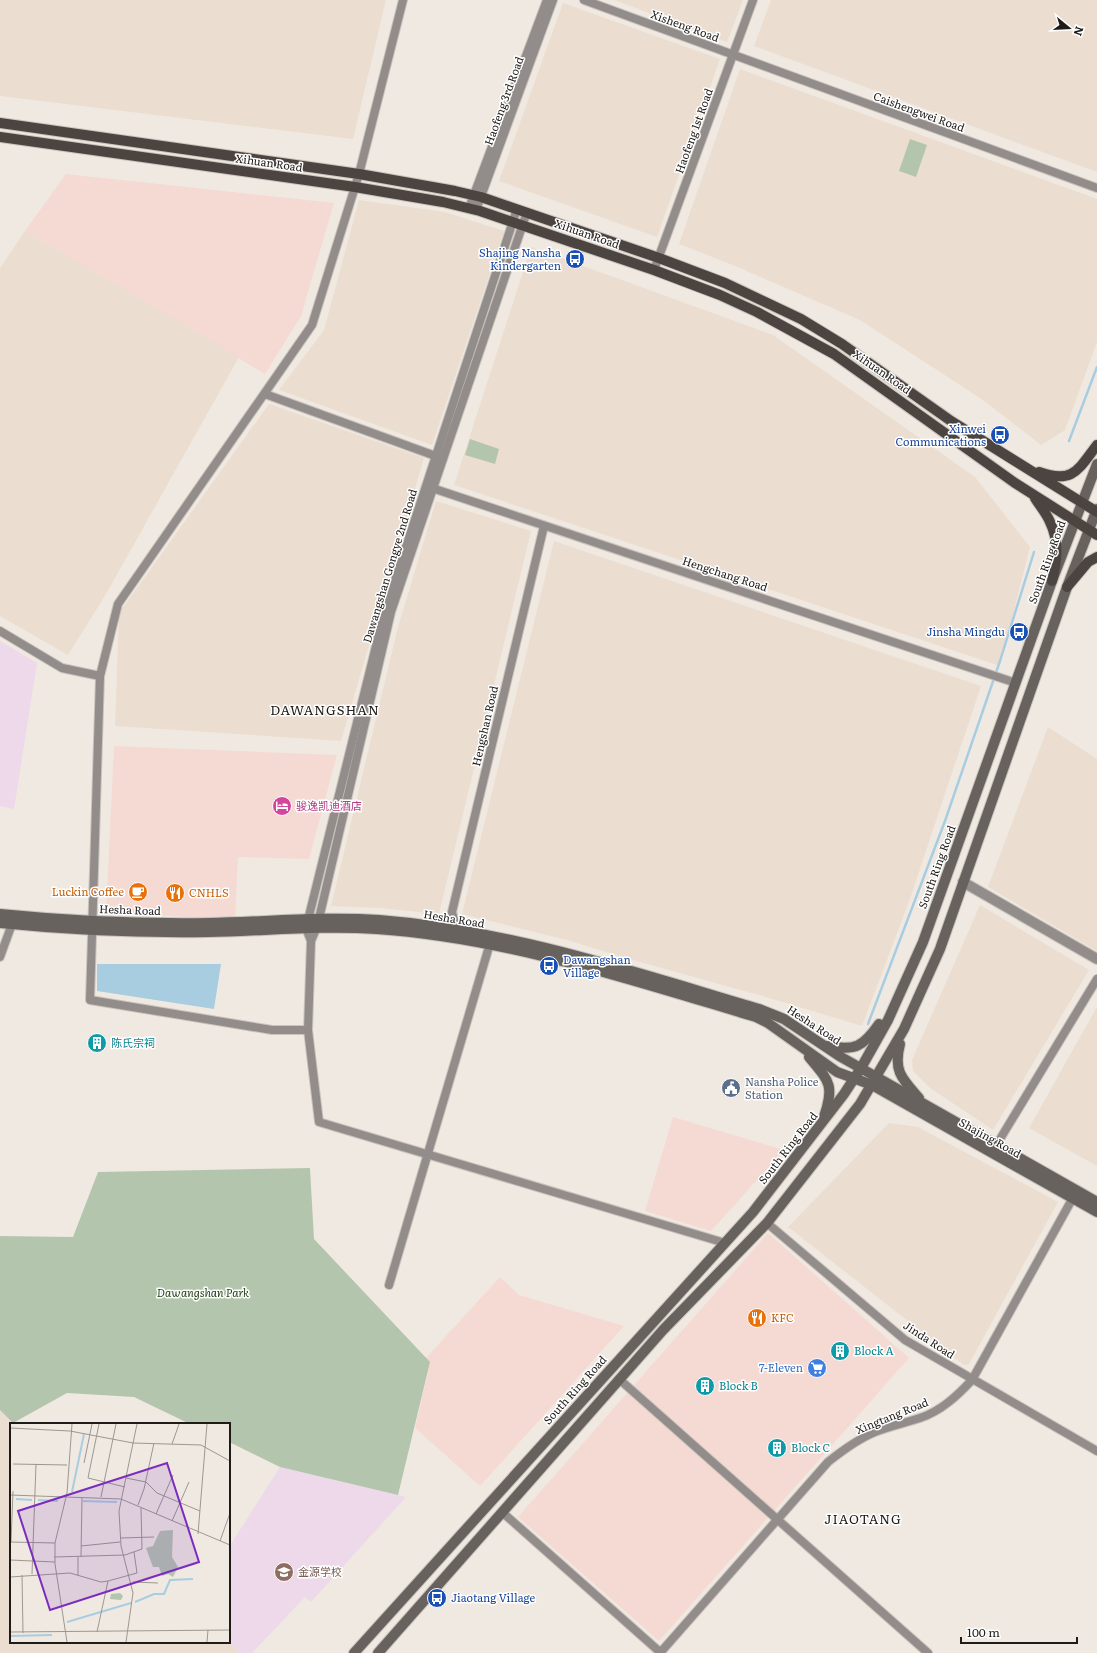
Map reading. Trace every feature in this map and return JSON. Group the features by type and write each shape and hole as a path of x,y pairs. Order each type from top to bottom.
{"main road":[{"name":"Xihuan Road","path":"0,123 359,174 477,196 659,258 725,283 801,319 842,344 951,421 1097,511"},
{"name":"Xihuan Road","path":"0,138 355,187 443,202 518,223 654,270 720,295 757,312 834,354 1015,484 1093,533"},
{"path":"1025,468 1050,476 1063,477 1076,472 1097,445"},
{"name":"South Ring Road","path":"354,1653 753,1212 844,1094 861,1068 888,1020 923,942 1052,581 1097,464"},
{"path":"1033,495 1050,522 1054,538 1056,559 1052,581"},
{"path":"378,1653 662,1330 767,1223 860,1104 904,1029 940,949 1067,587 1093,533 1097,511"},
{"path":"1067,587 1088,562 1097,557"},
{"name":"Hesha Road","path":"0,914 93,926"},
{"name":"Hesha Road","path":"0,923 93,926 162,923 307,924 380,920 457,931 756,1017 768,1023 837,1072 854,1079 874,1081"},
{"name":"Hesha Road","path":"318,923 491,941 576,955 758,1009 784,1019 823,1046 861,1068 874,1081"},
{"path":"823,1046 850,1048 865,1042 872,1035 899,996"},
{"path":"904,1029 898,1054 898,1070 903,1079 924,1104"},
{"path":"798,1044 822,1072 828,1082 830,1098 821,1124"},
{"name":"Shajing Road","path":"874,1081 1074,1194 1097,1212"},
{"name":"Shajing Road","path":"874,1081 924,1104 994,1149"},
{"name":"Shajing Road","path":"1074,1194 1097,1202"}],"street":[{"path":"308,1030 272,1030 90,1000 100,676 118,604 265,394 312,324 359,174 403,0"},
{"name":"Haofeng 3rd Road","path":"477,196 546,0"},
{"name":"Haofeng 3rd Road","path":"472,209 553,0"},
{"name":"Xisheng Road","path":"584,0 733,56"},
{"name":"Haofeng 1st Road","path":"654,270 753,0"},
{"name":"Caishengwei Road","path":"733,56 1097,188"},
{"name":"Dawangshan Gongye 2nd Road","path":"311,941 318,923 391,612 430,487 522,211"},
{"path":"265,394 440,457"},
{"name":"Dawangshan Gongye 2nd Road","path":"307,924 384,614 430,487"},
{"name":"Hengchang Road","path":"430,487 1016,683"},
{"name":"Hengshan Road","path":"457,931 452,912 544,526"},
{"path":"0,631 62,668 100,676"},
{"path":"963,882 1097,960"},
{"path":"0,957 12,924"},
{"path":"307,924 311,941 308,1030 319,1122 725,1243"},
{"path":"389,1285 491,941"},
{"path":"994,1149 1097,978"},
{"name":"Xingtang Road","path":"661,1653 828,1462 850,1445 875,1432 921,1417 940,1408 957,1395 972,1380 1074,1194"},
{"name":"Jinda Road","path":"767,1223 905,1340 1097,1451"},
{"path":"619,1379 928,1653"},
{"path":"502,1512 661,1653"}],"shaded area":[{"path":"0,0 386,0 353,139 0,96"},
{"path":"614,0 743,0 727,42"},
{"path":"771,0 1097,0 1097,172 754,46"},
{"path":"563,3 720,59 657,237 499,181"},
{"path":"740,69 1097,199 1097,342 1065,430 1041,445 983,400 860,320 735,266 679,244"},
{"path":"66,174 334,203 301,316 265,374 25,231"},
{"path":"359,200 445,212 504,231 432,445 279,390 324,330"},
{"path":"25,231 239,357 106,594 68,655 0,616 0,268"},
{"path":"531,247 773,335 975,477 1030,547 1000,666 454,485"},
{"path":"269,404 424,458 341,741 115,726 119,613"},
{"path":"436,501 531,531 439,914 379,908 331,906 398,627"},
{"path":"554,541 981,686 910,899 862,1026 567,940 462,914"},
{"path":"0,641 37,663 14,809 0,806"},
{"path":"1048,727 1097,759 1097,951 988,887"},
{"path":"114,746 337,755 309,859 238,857 235,919 106,913"},
{"path":"980,905 1089,970 993,1130 930,1088 913,1071 912,1060"},
{"path":"1097,1007 1097,1166 1029,1128"},
{"path":"673,1117 784,1150 711,1231 645,1211"},
{"path":"889,1123 918,1127 1058,1202 969,1364 964,1365 788,1227"},
{"path":"768,1233 909,1358 659,1641 518,1517"},
{"path":"500,1277 519,1295 624,1326 480,1486 415,1428 430,1363 426,1358"},
{"path":"0,1410 13,1423 10,1423 10,1643 230,1643 240,1653 0,1653"},
{"name":"金源学校","path":"280,1467 406,1497 311,1602 305,1597 252,1653 240,1653 230,1643 230,1545"}],"green space":[{"path":"910,139 927,145 916,177 899,171"},
{"path":"470,439 499,449 495,464 465,455"},
{"name":"Dawangshan Park","path":"310,1168 314,1239 430,1362 398,1495 280,1467 230,1442 230,1423 188,1423 134,1397 67,1393 13,1423 0,1410 0,1236 73,1237 98,1172"}],"water":[{"path":"97,964 221,964 214,1009 97,991"}],"waterway":[{"path":"1069,441 1097,367"},
{"path":"868,1024 945,821 1000,661 1034,552"}],"place":[{"name":"Shajing Nansha Kindergarten","path":"575,259"},
{"name":"Xinwei Communications","path":"1000,435"},
{"name":"Jinsha Mingdu","path":"1019,632"},
{"name":"骏逸凯迪酒店","path":"282,806"},
{"name":"Luckin Coffee","path":"138,892"},
{"name":"CNHLS","path":"175,893"},
{"name":"Dawangshan Village","path":"549,966"},
{"name":"陈氏宗祠","path":"97,1043"},
{"name":"Nansha Police Station","path":"731,1088"},
{"name":"KFC","path":"757,1318"},
{"name":"Block A","path":"840,1351"},
{"name":"7-Eleven","path":"817,1368"},
{"name":"Block B","path":"705,1386"},
{"name":"Block C","path":"777,1448"},
{"name":"金源学校","path":"284,1572"},
{"name":"Jiaotang Village","path":"437,1598"}],"district":[{"name":"DAWANGSHAN","path":"325,710"},
{"name":"JIAOTANG","path":"863,1519"}]}
